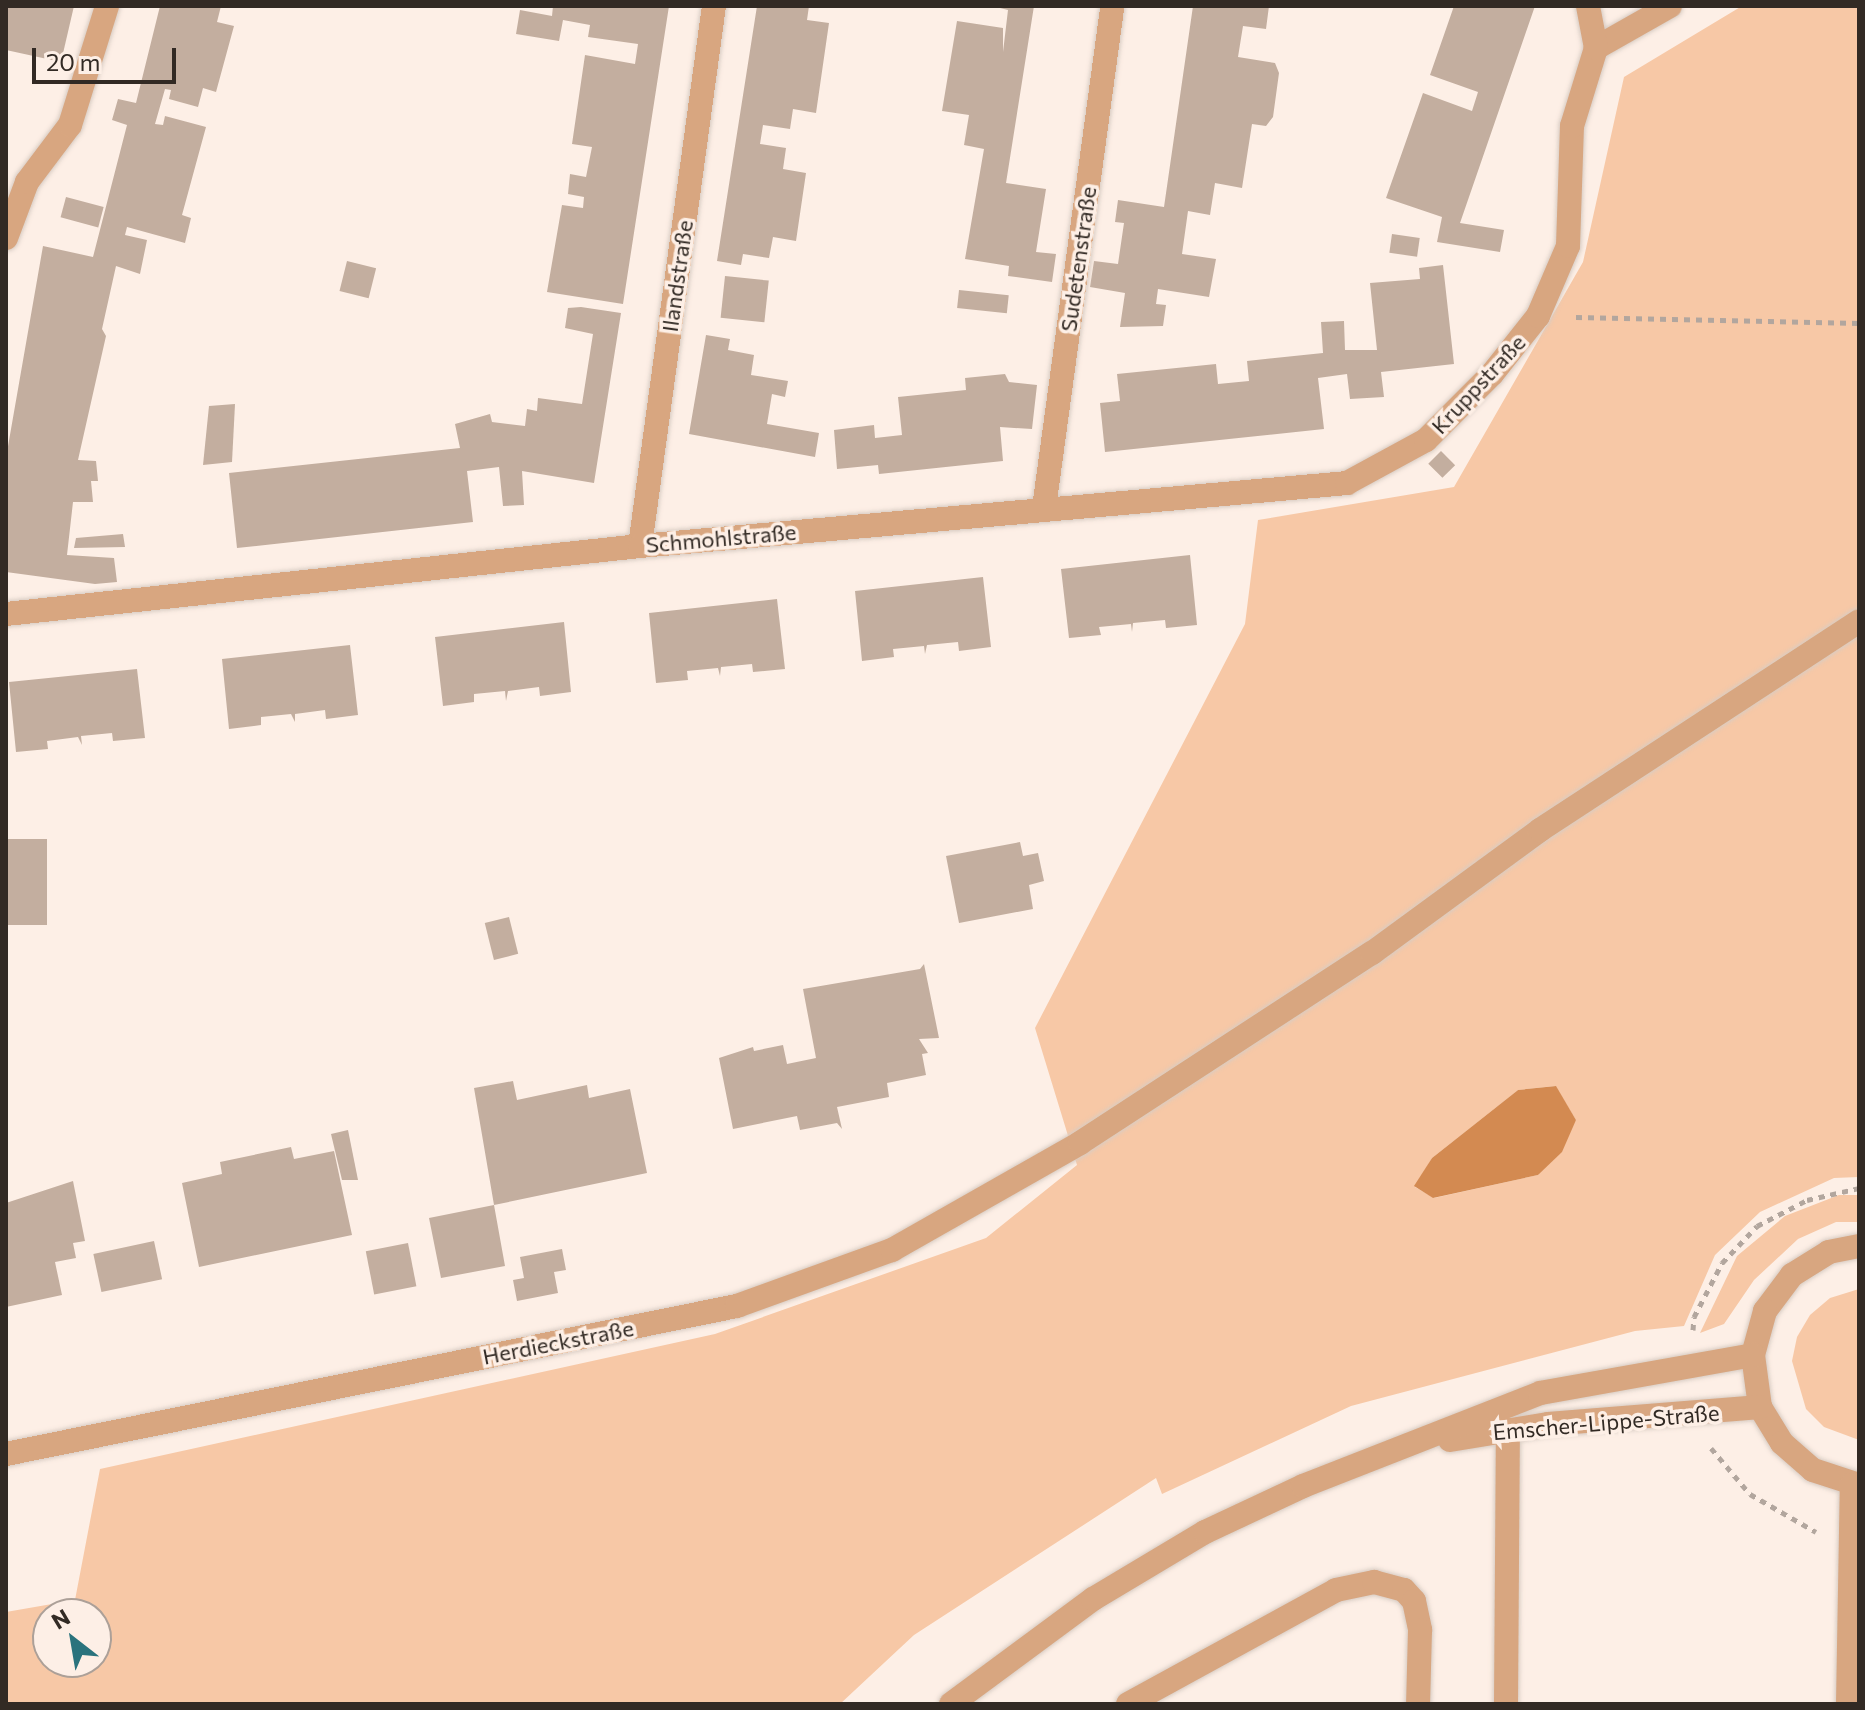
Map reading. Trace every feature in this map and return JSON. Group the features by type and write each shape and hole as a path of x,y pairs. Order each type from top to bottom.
{"street":[{"path":"6,238 27,182 70,125 107,6"},
{"name":"Ilandstraße","path":"640,546 714,6"},
{"name":"Kruppstraße","path":"1426,440 1492,374 1538,316 1568,246 1572,126 1596,48 1588,6"},
{"path":"1596,48 1670,6"},
{"name":"Sudetenstraße","path":"1044,508 1112,9"},
{"path":"6,168 27,182"},
{"name":"Schmohlstraße","path":"6,614 640,546 1347,483 1426,440"},
{"name":"Herdieckstraße","path":"6,1454 737,1306 892,1250 1080,1143 1372,953 1540,830 1859,621"},
{"path":"1848,1704 1855,1485 1813,1470 1792,1452 1760,1407 1753,1355 1765,1311 1792,1275 1829,1252 1859,1246"},
{"name":"Emscher-Lippe-Straße","path":"951,1704 1093,1599 1205,1532 1540,1393 1753,1355"},
{"name":"Emscher-Lippe-Straße","path":"1404,1447 1508,1430 1760,1407"},
{"path":"1506,1704 1508,1430"},
{"path":"1128,1704 1336,1590 1374,1582 1404,1590 1414,1601 1420,1630 1418,1704"}],"path":[{"path":"1538,316 1859,323"}],"shaded area":[{"path":"1742,6 1859,6 1859,1177 1834,1178 1760,1212 1715,1255 1684,1326 1635,1331 1351,1406 1162,1494 1156,1478 914,1635 840,1704 6,1704 6,1612 32,1607 32,1678 112,1678 112,1598 75,1598 100,1469 715,1334 986,1238 1077,1165 1035,1028 1245,624 1258,520 1454,487 1583,262 1624,77","holes":["1555,1086 1576,1120 1538,1175 1434,1198 1415,1187 1432,1158 1518,1090"]},
{"path":"1556,1086 1576,1120 1562,1152 1538,1175 1433,1198 1414,1186 1432,1158 1518,1090"},
{"path":"1839,1195 1859,1195 1859,1222 1836,1222 1798,1239 1754,1280 1724,1324 1700,1333 1737,1256 1785,1216"},
{"path":"1859,1289 1859,1440 1824,1427 1806,1409 1792,1361 1797,1337 1810,1315 1830,1298"}],"building":[{"path":"6,6 74,6 61,62 6,50"},
{"path":"160,6 221,6 217,22 234,26 216,92 203,88 198,107 169,99 171,90 165,89 155,124 163,125 165,116 206,127 182,215 191,218 185,243 127,227 125,235 147,240 140,274 116,266 102,329 106,336 78,460 96,461 98,481 91,481 93,502 73,502 67,555 114,558 117,582 95,584 6,572 7,452 43,246 93,257 127,125 112,120 118,99 136,103"},
{"path":"553,6 669,6 623,304 547,292 562,205 583,208 584,197 568,194 570,174 586,177 592,147 572,144 585,55 635,64 638,44 588,37 590,25 563,20 559,41 516,34 520,10 552,16"},
{"path":"757,6 809,6 807,20 829,23 816,113 793,109 790,129 763,125 760,144 786,148 783,169 806,173 796,241 773,237 769,258 743,254 741,265 717,261"},
{"path":"992,6 1034,6 1006,183 1046,189 1036,252 1056,254 1052,282 1008,276 1009,266 965,259 984,149 964,145 969,115 942,111 957,21 1003,28 1003,52 1008,10"},
{"path":"1193,6 1269,6 1266,29 1243,26 1238,57 1275,63 1279,73 1273,117 1266,126 1252,124 1242,188 1215,183 1210,215 1188,211 1182,254 1216,259 1209,297 1158,289 1156,304 1166,305 1163,326 1120,327 1125,293 1090,287 1094,261 1118,264 1124,223 1115,222 1118,200 1164,207"},
{"path":"1454,6 1535,6 1460,223 1504,230 1500,252 1437,242 1442,217 1386,198 1423,93 1472,111 1478,92 1430,75"},
{"path":"66,197 104,207 98,227 61,217"},
{"path":"1392,234 1420,238 1417,257 1389,253"},
{"path":"347,261 376,268 369,298 340,291"},
{"path":"1443,265 1454,364 1381,372 1384,397 1350,399 1347,374 1318,378 1324,429 1105,452 1100,403 1120,401 1117,374 1216,364 1218,384 1249,381 1247,361 1323,353 1321,322 1344,321 1345,350 1377,350 1370,283 1420,279 1419,268"},
{"path":"725,276 769,281 764,322 721,318"},
{"path":"959,290 1009,295 1007,313 957,308"},
{"path":"568,308 621,313 594,483 522,471 524,505 503,506 499,467 467,471 473,522 237,548 229,473 460,448 455,424 490,414 492,422 525,426 527,409 537,411 538,398 582,404 593,334 565,328"},
{"path":"706,335 730,339 728,350 754,355 751,375 788,381 785,397 772,394 767,424 819,433 815,457 689,434"},
{"path":"1005,374 1009,382 1037,385 1032,429 1000,427 1003,461 879,474 878,465 837,469 834,430 874,425 875,438 902,435 898,397 966,390 965,378"},
{"path":"235,404 232,462 203,465 209,406"},
{"path":"1441,451 1455,465 1442,478 1428,464"},
{"path":"123,534 125,547 74,548 76,538"},
{"path":"1190,555 1197,625 1166,628 1165,620 1133,623 1132,632 1131,624 1099,627 1101,635 1069,638 1061,569"},
{"path":"983,577 991,647 959,651 958,642 927,645 925,654 924,646 893,649 894,657 862,661 855,591"},
{"path":"777,599 785,669 753,672 752,664 721,667 720,676 718,668 687,671 688,680 656,683 649,613"},
{"path":"564,622 571,692 540,696 539,687 508,691 506,701 505,691 474,694 474,702 443,706 435,637"},
{"path":"350,645 358,715 326,719 325,710 295,714 295,722 291,714 261,717 261,725 229,729 222,659"},
{"path":"137,669 145,738 113,741 112,733 81,736 82,745 78,737 47,741 48,749 16,752 9,682"},
{"path":"6,839 47,839 47,925 6,925"},
{"path":"1020,842 1023,856 1038,853 1044,881 1029,885 1033,909 959,923 946,856"},
{"path":"509,917 518,954 494,960 485,923"},
{"path":"924,964 939,1038 919,1039 928,1053 922,1054 926,1075 887,1083 889,1097 837,1107 842,1129 837,1123 800,1130 797,1116 733,1129 719,1058 753,1047 754,1051 783,1045 787,1064 816,1058 803,989 920,969"},
{"path":"513,1081 517,1100 587,1085 589,1098 630,1089 647,1173 494,1205 474,1088"},
{"path":"348,1130 358,1180 342,1180 331,1134"},
{"path":"291,1147 294,1159 334,1151 352,1235 199,1267 182,1183 222,1174 220,1162"},
{"path":"73,1181 85,1241 73,1243 76,1258 55,1262 62,1295 6,1307 6,1203"},
{"path":"494,1205 505,1266 441,1278 429,1218"},
{"path":"154,1241 162,1279 101,1292 93,1254"},
{"path":"408,1243 416,1286 374,1294 366,1251"},
{"path":"562,1249 566,1270 554,1272 558,1293 517,1301 513,1280 524,1278 520,1257"}]}
